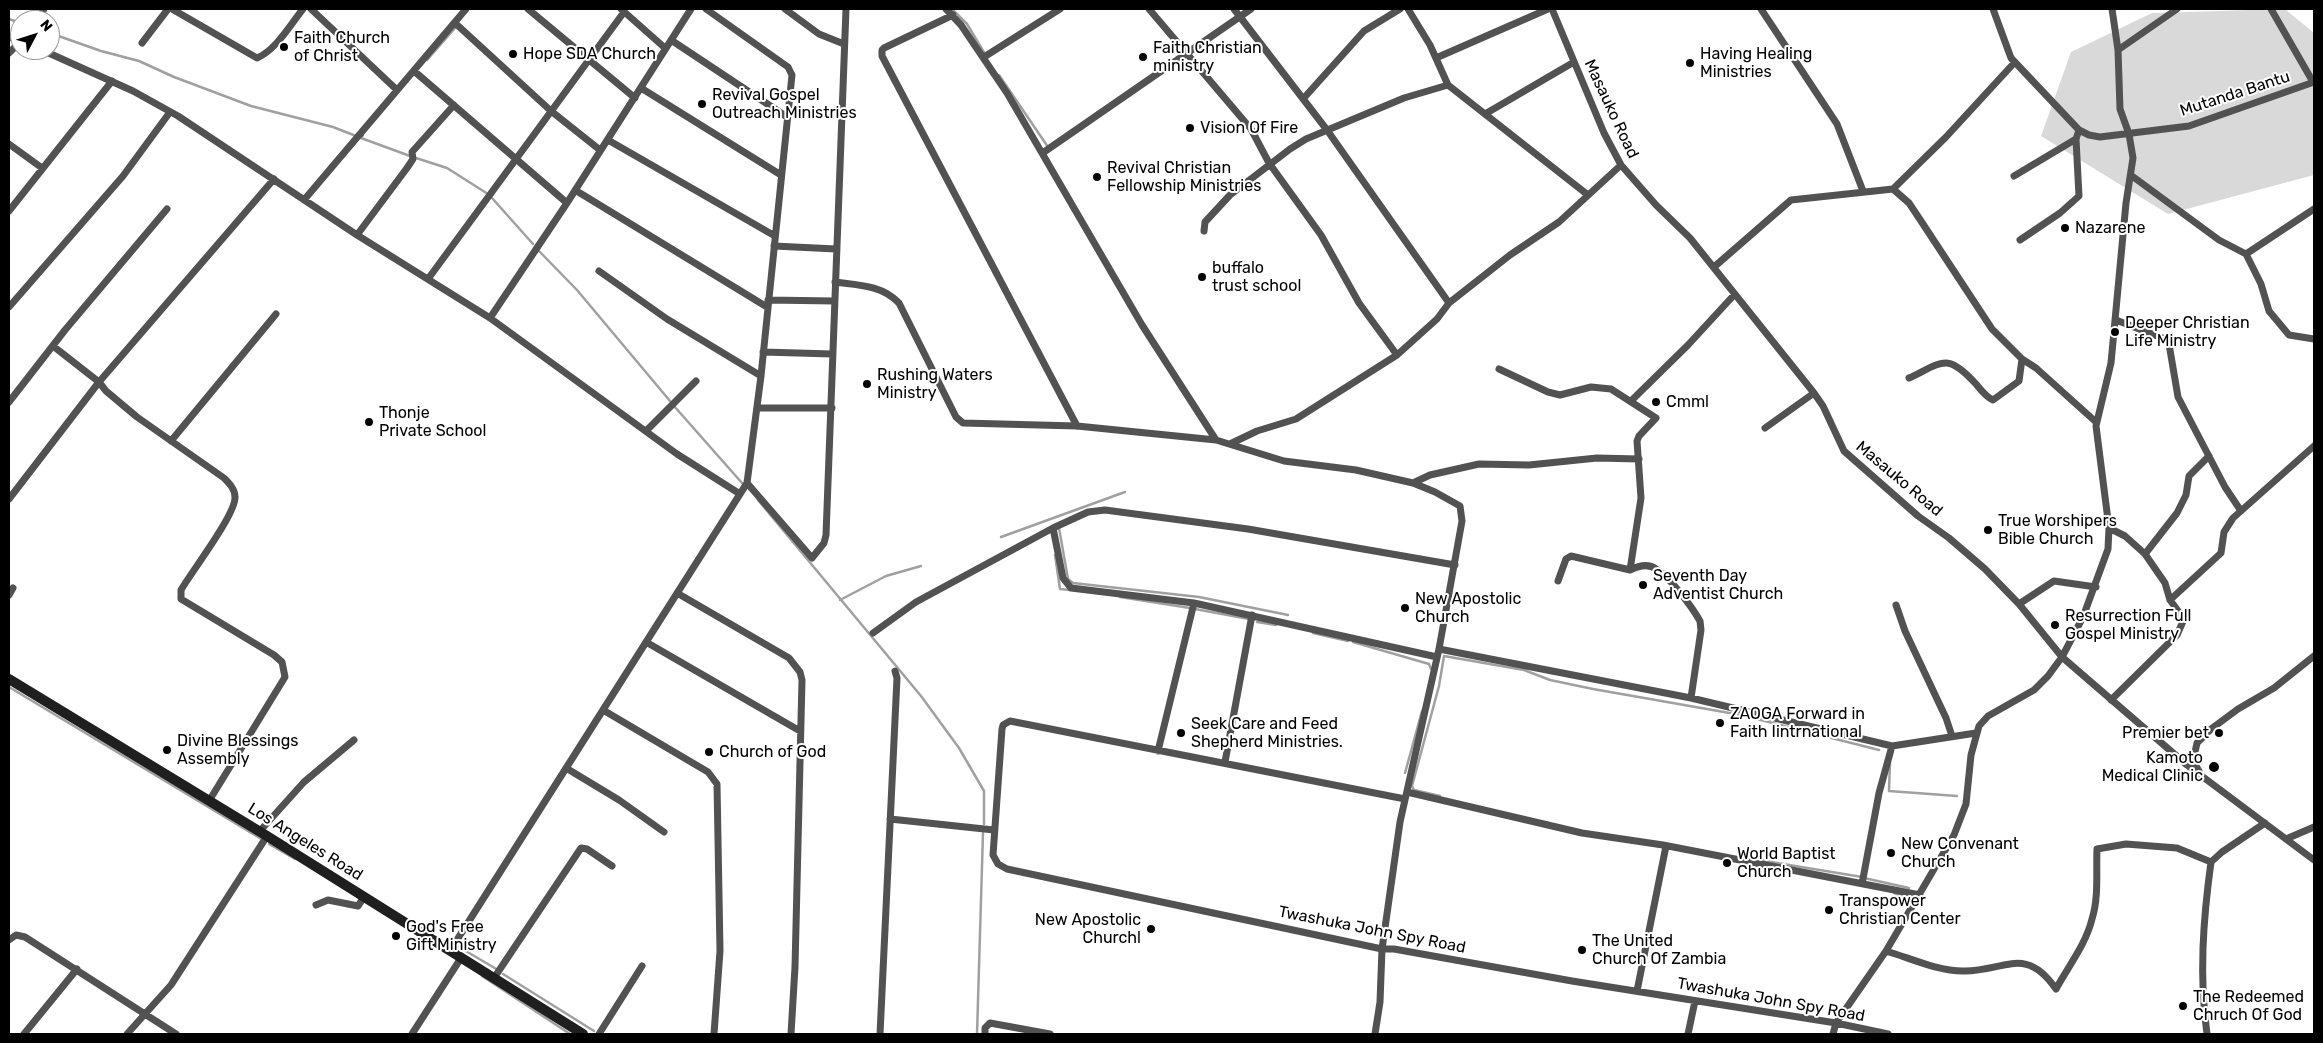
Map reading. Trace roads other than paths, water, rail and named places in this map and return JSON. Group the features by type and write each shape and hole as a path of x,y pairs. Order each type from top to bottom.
{"main road":[{"name":"Los Angeles Road","path":"9,680 263,834 583,1034"}],"street":[{"path":"142,42 168,9"},
{"path":"172,9 256,58 265,54 303,9"},
{"path":"311,9 397,90"},
{"path":"304,200 466,9"},
{"path":"528,9 589,62 635,98"},
{"path":"490,318 608,140 691,9"},
{"path":"450,951 747,483 758,408 792,75 790,69 706,9"},
{"path":"785,9 819,34 844,44"},
{"path":"747,483 812,558 824,543 826,535 846,9"},
{"path":"946,9 953,15 984,58 1044,152 1142,324 1216,440"},
{"path":"984,58 1060,9"},
{"path":"1149,9 1245,122 1269,163 1321,235 1350,289 1397,355"},
{"path":"1234,9 1327,130 1449,303"},
{"path":"1044,152 1251,9"},
{"path":"1303,99 1364,31 1400,9"},
{"path":"1408,9 1436,58 1448,85 1588,195"},
{"path":"1436,58 1548,9"},
{"name":"Masauko Road","path":"1552,9 1604,133 1621,165 1656,205 1690,238 1814,394 1822,406 1838,440 1849,456 1918,516 1962,548 2019,604 2062,656 2111,700 2201,775 2314,860"},
{"path":"1761,9 1837,124 1863,191"},
{"path":"1993,9 2008,53 2079,130 2076,139 2079,191 2077,199 2036,231 2020,240"},
{"path":"1832,1034 1836,1023 1886,951 1920,896 1954,835 1966,804 1976,732 1982,721 2042,683 2062,656 2096,588 2108,549 2110,528 2102,486 2096,422 2109,377 2126,203 2132,176 2133,158 2129,134 2120,109 2118,50 2112,9"},
{"path":"2118,50 2177,9"},
{"path":"2271,9 2314,82"},
{"path":"428,279 589,62 623,10 665,48"},
{"path":"953,15 884,48 882,56 1077,426"},
{"path":"455,23 551,111 600,150"},
{"path":"671,40 787,117"},
{"path":"60,58 112,80 170,112 357,235 490,318 677,454 740,494"},
{"path":"1485,114 1574,62"},
{"path":"1714,267 1791,200 1893,189 1946,137 2015,62"},
{"path":"414,71 567,203"},
{"path":"9,211 112,80"},
{"name":"Mutanda Bantu","path":"2079,130 2089,135 2100,136 2189,126 2314,82"},
{"path":"1204,231 1205,222 1214,210 1269,163 1306,139 1404,98 1448,85"},
{"path":"641,88 781,175"},
{"path":"357,235 413,159 412,152 454,106"},
{"path":"9,308 123,176 170,112"},
{"path":"2014,176 2076,139"},
{"path":"608,140 775,236"},
{"path":"9,144 42,168"},
{"path":"1232,443 1257,431 1296,419 1397,355 1437,319 1449,303 1510,255 1558,222 1621,165"},
{"path":"2132,176 2219,240 2246,254 2261,284 2269,311 2289,334 2314,339"},
{"path":"9,499 99,382 188,276 274,179"},
{"path":"1893,189 1909,203 1922,220 1992,329 2022,359 2036,368 2096,422"},
{"path":"575,190 768,303 834,301"},
{"path":"9,401 167,209"},
{"path":"2246,254 2314,210"},
{"path":"774,246 836,249"},
{"path":"600,271 667,319 761,376"},
{"path":"835,282 884,291 899,303 956,417 963,423 1077,426 1216,440 1232,443 1284,462 1356,470 1413,483 1435,492 1460,506 1462,521 1455,565 1439,649 1406,795 1382,949 1380,1002 1375,1034"},
{"path":"1631,401 1688,345 1734,295"},
{"path":"170,441 276,314"},
{"path":"2116,320 2165,340 2169,344 2178,397 2225,487 2241,511"},
{"path":"53,346 99,382 116,401 224,478 230,484 236,496 231,511 181,590 181,599 274,655 285,670 283,683 209,801"},
{"path":"763,352 832,354"},
{"path":"1909,378 1939,363 1948,362 1961,369 1993,400 2019,381 2022,359"},
{"path":"1499,369 1548,392 1560,395 1601,387 1611,389 1656,418 1639,436 1641,498 1630,570"},
{"path":"646,431 696,381"},
{"path":"1765,428 1814,394"},
{"path":"758,408 832,408"},
{"path":"2170,600 2221,553 2224,532 2241,511 2314,446"},
{"path":"2145,554 2177,513 2186,495 2189,476 2208,456"},
{"path":"1413,483 1430,475 1479,464 1528,465 1597,458 1639,459"},
{"path":"873,633 916,602 1053,528 1088,512 1105,510 1276,534 1455,565"},
{"path":"1053,528 1065,582 1071,588 1194,603 1437,657"},
{"path":"2110,528 2125,536 2145,554 2165,583 2170,600 2184,619 2180,631 2111,700"},
{"path":"1558,581 1568,557 1630,570 1642,565 1656,568 1679,592 1700,621 1701,630 1691,698"},
{"path":"2019,604 2054,581 2096,588"},
{"path":"9,595 13,588"},
{"path":"677,593 781,653 795,664 802,680 795,967 791,1034"},
{"path":"1194,603 1158,750 1406,795 1582,833 1666,846 1920,896"},
{"path":"1896,605 1905,631 1944,711 1952,736"},
{"path":"1225,762 1252,615"},
{"path":"646,642 800,731"},
{"path":"1439,649 1691,698 1892,746 1976,732"},
{"path":"2201,775 2193,761 2197,743 2238,709 2274,688 2314,656"},
{"path":"880,1034 895,671"},
{"path":"603,710 708,772 717,784 720,944 714,1034"},
{"name":"Twashuka John Spy Road","path":"1158,750 1006,722 1002,728 993,855 1002,868 1382,949 1394,949 1637,992 1836,1023 1888,1034"},
{"path":"127,1034 171,985 263,834 304,782 354,740"},
{"path":"1862,884 1879,793 1892,746"},
{"path":"566,768 619,800 664,832"},
{"path":"890,819 994,830"},
{"path":"2207,1034 2202,1000 2202,958 2211,862 2222,852 2265,823"},
{"path":"2286,839 2314,827"},
{"path":"1886,951 1939,968 1964,971 2007,962 2018,963 2041,970 2056,989 2087,933 2092,920 2095,905 2097,849 2126,844 2176,848 2211,862"},
{"path":"1637,992 1666,846"},
{"path":"494,978 581,848 587,849 612,866"},
{"path":"316,905 328,900 358,906 364,897"},
{"path":"9,940 16,935 25,937 176,1034"},
{"path":"412,1034 461,958"},
{"path":"599,1034 642,966"},
{"path":"24,1034 77,969"},
{"path":"1688,1034 1695,1001"},
{"path":"984,1034 985,1028 990,1023 1050,1034"}],"waterway":[{"path":"952,9 967,24 985,54"},
{"path":"427,60 456,27"},
{"path":"60,37 101,51 139,61 174,77 251,106 333,127 356,136"},
{"path":"999,75 1048,147"},
{"path":"363,135 361,138 410,156"},
{"path":"416,158 447,168 488,194"},
{"path":"492,198 533,244"},
{"path":"538,250 577,290 670,401"},
{"path":"674,406 742,483"},
{"path":"1001,537 1125,492"},
{"path":"758,500 921,696 959,748 984,791 984,824"},
{"path":"1059,528 1068,579 1073,583 1199,597 1288,615"},
{"path":"1055,555 1060,589 1070,590"},
{"path":"840,600 886,576 921,566"},
{"path":"1120,597 1190,608"},
{"path":"1195,609 1249,619"},
{"path":"1257,622 1276,625"},
{"path":"1313,633 1348,641"},
{"path":"1353,642 1429,664 1431,669"},
{"path":"1440,796 1414,790 1412,786 1439,686 1444,656 1524,670 1550,680 1593,689 1741,715 1879,750"},
{"path":"9,687 263,840"},
{"path":"1405,773 1422,711"},
{"path":"1890,762 1889,791 1957,796"},
{"path":"977,1034 983,833"},
{"path":"269,844 295,859"},
{"path":"1759,860 1862,877"},
{"path":"1864,878 1909,888"},
{"path":"1894,893 1902,896"},
{"path":"459,947 498,970"},
{"path":"503,974 594,1031"},
{"path":"482,976 570,1034"}],"place":[{"name":"Faith Church of Christ","path":"284,47"},
{"name":"Hope SDA Church","path":"513,54"},
{"name":"Faith Christian ministry","path":"1143,57"},
{"name":"Having Healing Ministries","path":"1690,63"},
{"name":"Revival Gospel Outreach Ministries","path":"702,104"},
{"name":"Vision Of Fire","path":"1190,128"},
{"name":"Revival Christian Fellowship Ministries","path":"1097,177"},
{"name":"Nazarene","path":"2065,228"},
{"name":"buffalo trust school","path":"1202,277"},
{"name":"Deeper Christian Life Ministry","path":"2115,332"},
{"name":"Rushing Waters Ministry","path":"867,384"},
{"name":"Cmml","path":"1656,402"},
{"name":"Thonje Private School","path":"369,422"},
{"name":"True Worshipers Bible Church","path":"1988,530"},
{"name":"Seventh Day Adventist Church","path":"1643,585"},
{"name":"New Apostolic Church","path":"1405,608"},
{"name":"Resurrection Full Gospel Ministry","path":"2055,625"},
{"name":"ZAOGA Forward in Faith Iintrnational","path":"1720,723"},
{"name":"Seek Care and Feed Shepherd Ministries.","path":"1181,733"},
{"name":"Premier bet","path":"2219,733"},
{"name":"Divine Blessings Assembly","path":"167,750"},
{"name":"Church of God","path":"709,752"},
{"name":"Kamoto Medical Clinic","path":"2214,767"},
{"name":"New Convenant Church","path":"1891,853"},
{"name":"World Baptist Church","path":"1727,863"},
{"name":"Transpower Christian Center","path":"1829,910"},
{"name":"New Apostolic Churchl","path":"1151,929"},
{"name":"God's Free Gift Ministry","path":"396,936"},
{"name":"The United Church Of Zambia","path":"1582,950"},
{"name":"The Redeemed Chruch Of God","path":"2183,1006"}]}
